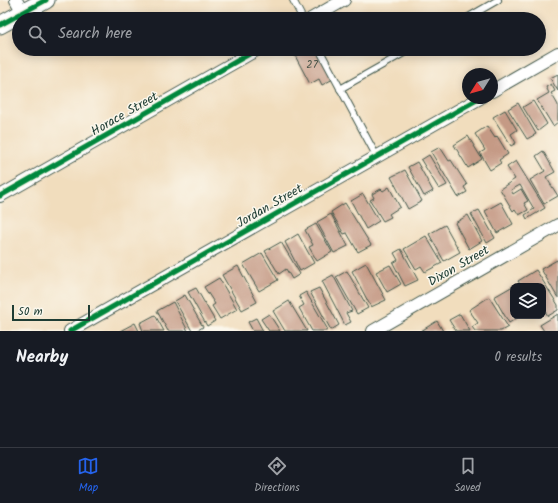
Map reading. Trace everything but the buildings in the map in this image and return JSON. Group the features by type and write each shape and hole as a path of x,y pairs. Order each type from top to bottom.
{"main road":[{"path":"19,6 46,0"},
{"path":"0,25 12,13"}],"street":[{"path":"323,12 344,0"},
{"path":"498,88 558,54"},
{"name":"Horace Street","path":"0,196 246,56"},
{"name":"Jordan Street","path":"70,331 469,104"},
{"name":"Dixon Street","path":"373,331 558,225"}],"lane":[{"path":"293,0 299,12"},
{"path":"477,12 498,0"},
{"path":"323,56 376,157"},
{"path":"340,89 399,56"}],"cycle path":[{"path":"24,12 46,0"},
{"path":"0,25 12,18"},
{"path":"0,196 246,56"},
{"path":"70,331 469,104"}]}
